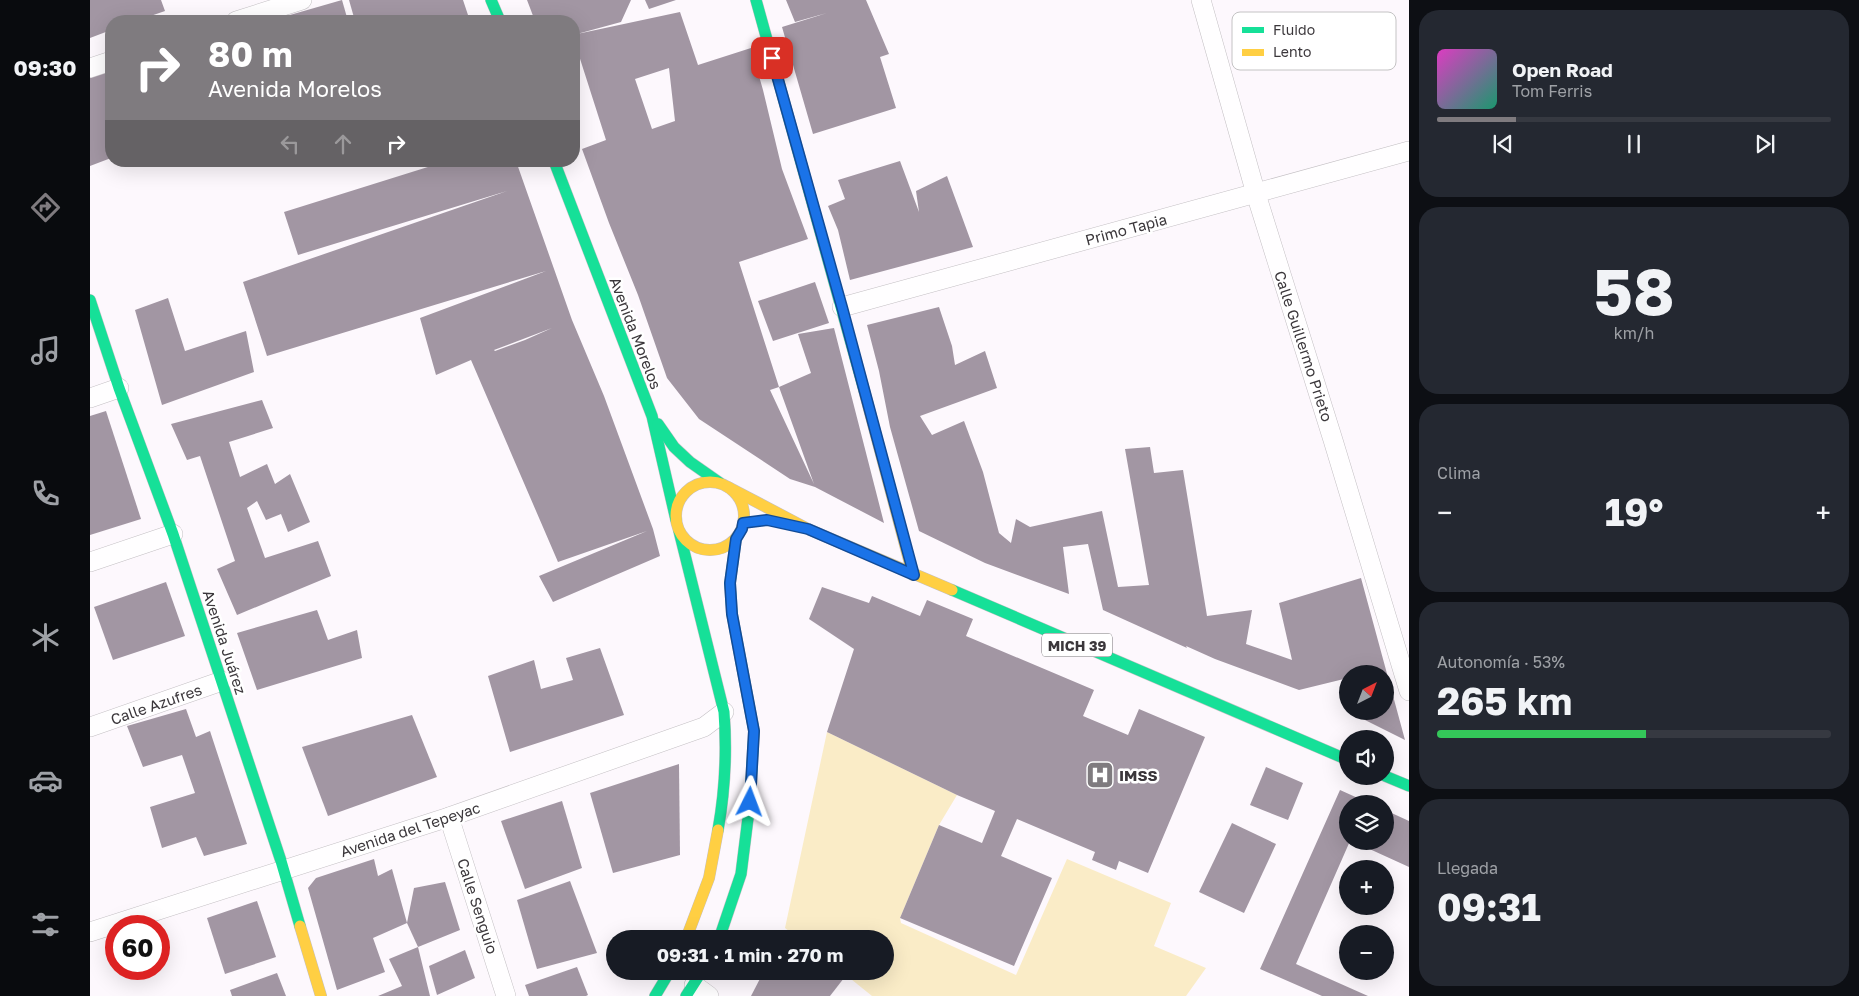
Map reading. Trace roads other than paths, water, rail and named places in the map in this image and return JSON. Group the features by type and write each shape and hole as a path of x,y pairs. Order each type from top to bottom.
{"street":[{"path":"255,15 302,0"},
{"path":"491,0 497,15"},
{"path":"756,0 842,307 914,575"},
{"name":"Calle Guillermo Prieto","path":"1201,0 1256,194 1408,686"},
{"path":"90,68 105,63"},
{"name":"Primo Tapia","path":"842,307 1409,151"},
{"name":"Avenida Morelos","path":"556,167 652,416 724,712 726,738 723,803 709,878 689,930"},
{"name":"Avenida Juárez","path":"90,300 119,388 173,534 222,681 284,870 321,996"},
{"path":"90,398 119,388"},
{"path":"652,416 674,447 690,462 724,485 738,496 743,506 744,518 742,529 736,539 727,546 717,550 705,550 686,540 678,526 676,509 680,499 688,490 697,484 708,482 724,485 808,529"},
{"path":"743,523 763,521 808,529"},
{"name":"MICH 39","path":"808,529 1339,756"},
{"path":"90,562 173,534"},
{"path":"722,930 741,874 750,802 754,731 732,614 730,583 736,539"},
{"name":"Calle Azufres","path":"90,727 222,681"},
{"name":"Avenida del Tepeyac","path":"90,932 450,816 704,727 724,712"},
{"path":"1394,780 1409,786"},
{"name":"Calle Senguio","path":"450,816 506,996"},
{"path":"655,996 665,980"}],"place":[{"name":"IMSS","path":"1100,775"}]}
